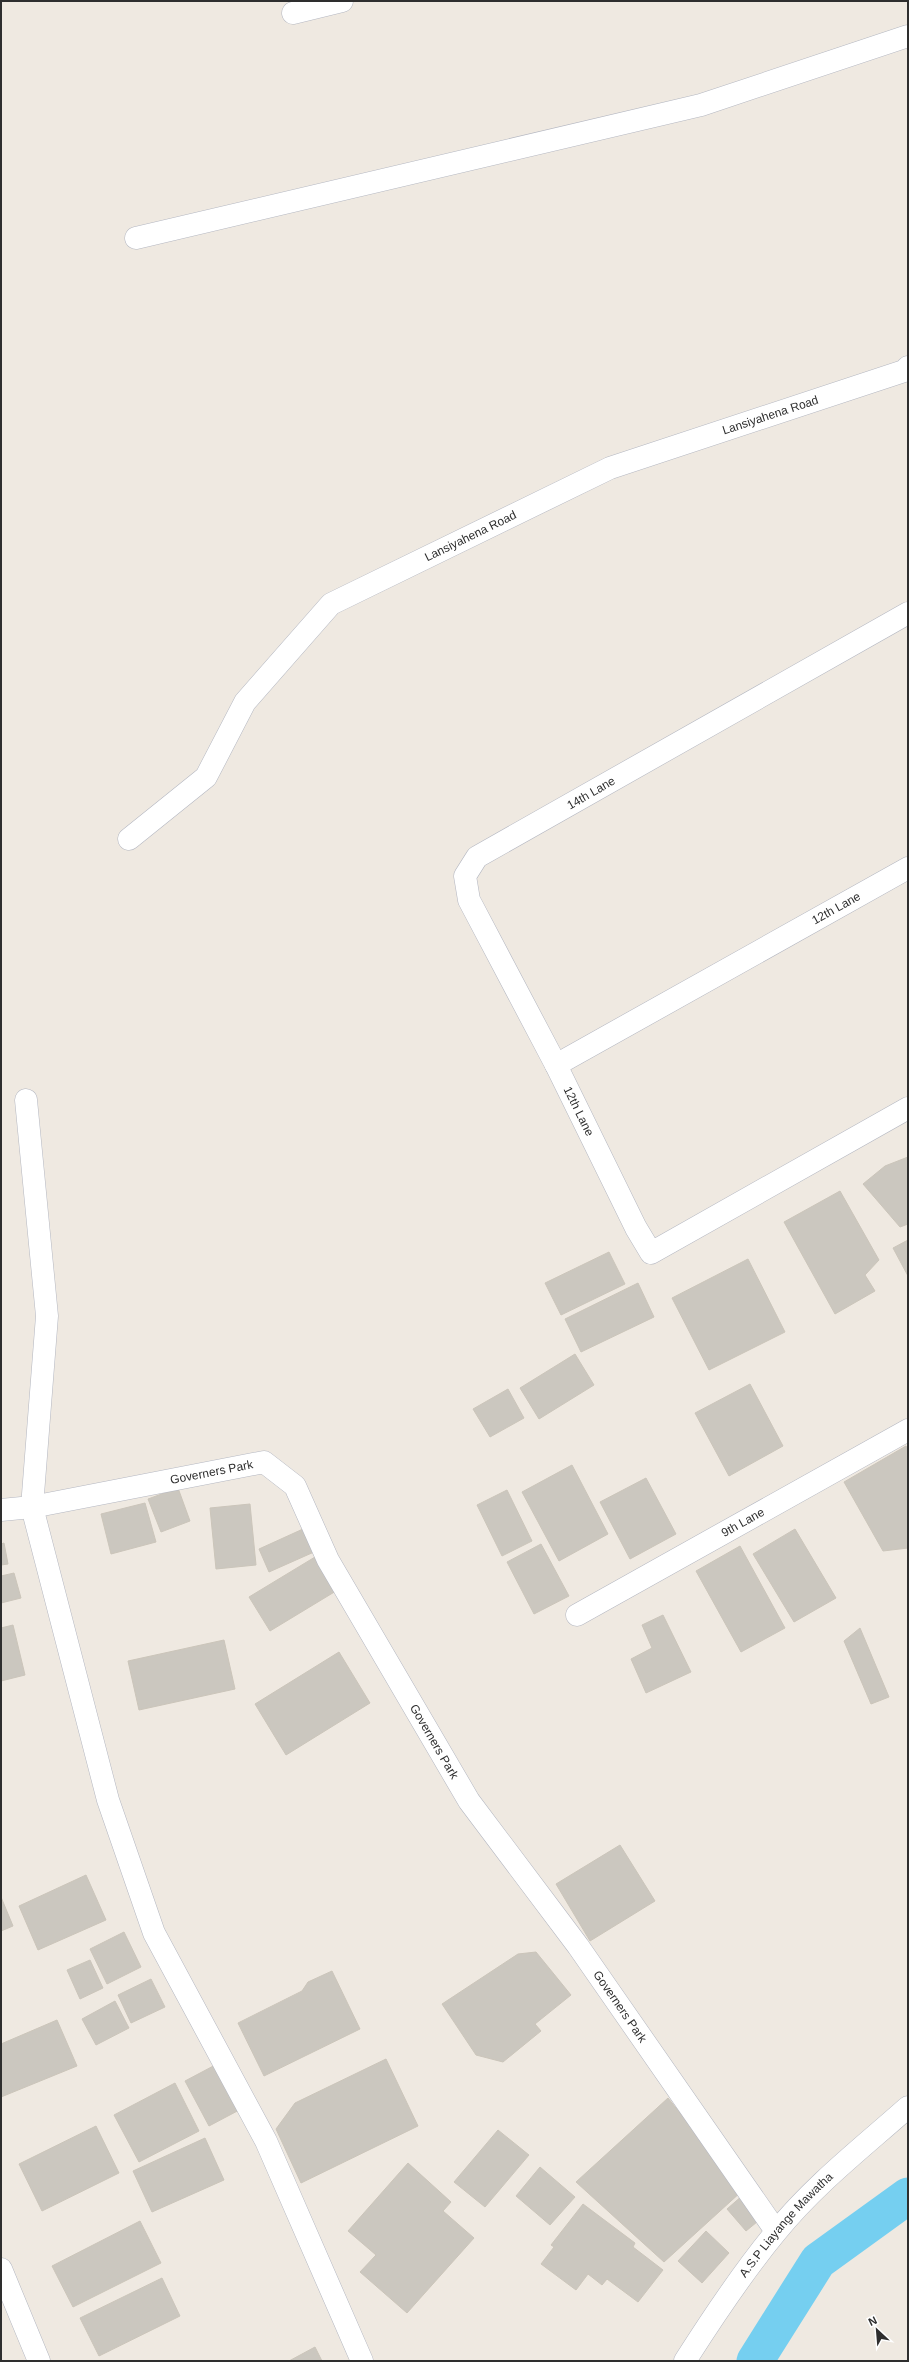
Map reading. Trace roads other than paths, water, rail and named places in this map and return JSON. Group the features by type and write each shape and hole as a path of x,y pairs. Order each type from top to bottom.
{"street":[{"path":"293,13 342,1"},
{"path":"136,238 701,105 908,36"},
{"name":"Lansiyahena Road","path":"129,839 206,777 245,702 331,604 610,468 904,371 908,367"},
{"name":"14th Lane","path":"556,1065 469,900 465,876 477,857 908,613"},
{"name":"12th Lane","path":"908,868 556,1065 636,1228 651,1253 908,1108"},
{"path":"26,1100 47,1316 32,1506 108,1800 154,1933 266,2141 362,2361"},
{"name":"9th Lane","path":"577,1615 908,1430"},
{"name":"Governers Park","path":"1,1510 32,1506 264,1462 295,1486 328,1560 469,1802 578,1946 776,2231"},
{"name":"A.S.P Liayange Mawatha","path":"685,2361 727,2297 776,2231 829,2176 908,2107"},
{"path":"1,2269 39,2361"}],"waterway":[{"path":"755,2361 818,2261 908,2196"}]}
